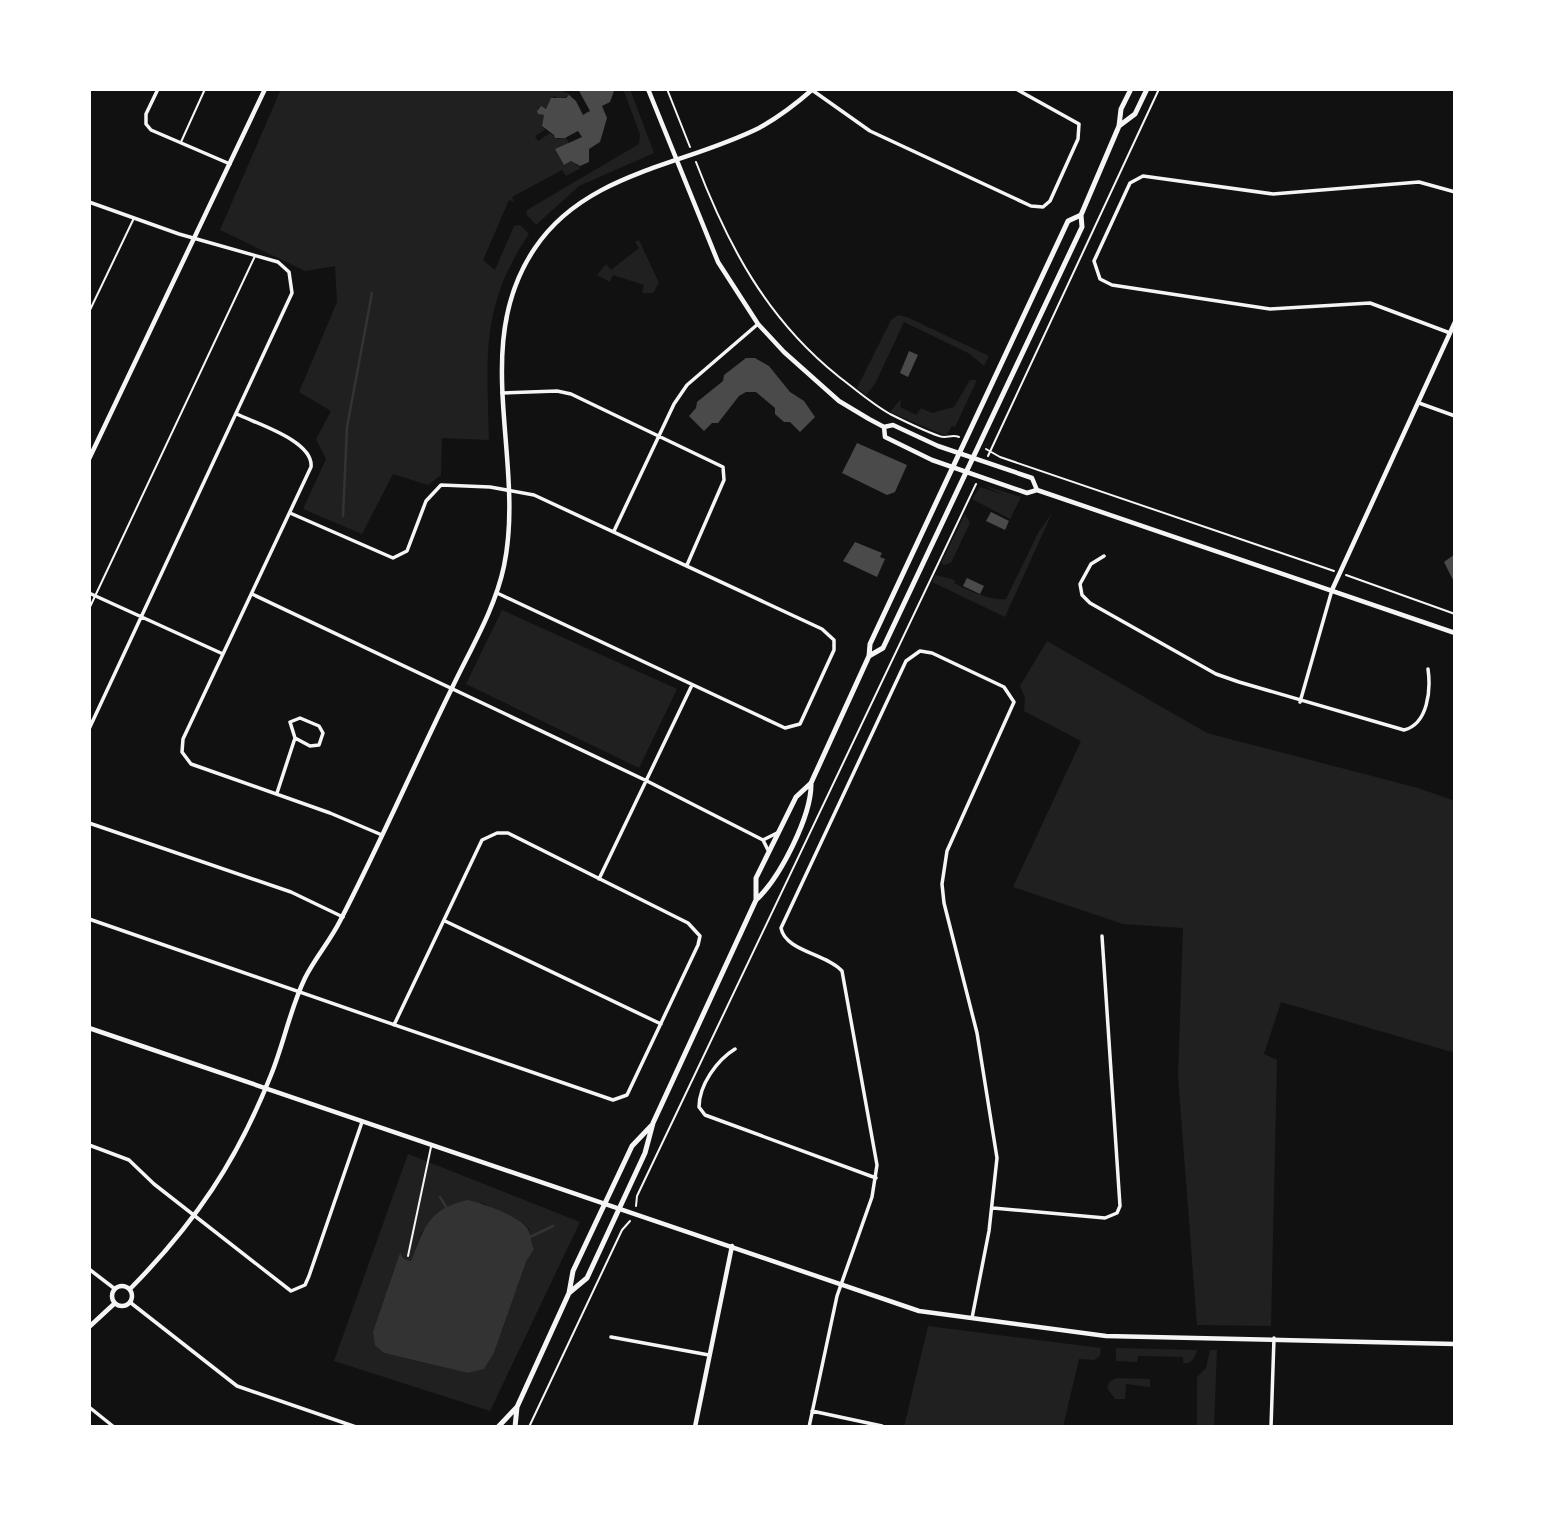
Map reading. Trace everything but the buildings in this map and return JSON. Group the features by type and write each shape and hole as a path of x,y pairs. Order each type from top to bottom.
{"main road":[{"path":"869,656 883,648 1082,227 1081,215 1119,126 1121,109 1131,89"},
{"path":"1119,126 1135,114 1147,89"},
{"path":"756,900 756,878 796,797 811,783 869,656 870,644 1068,221 1081,215"},
{"path":"569,1293 587,1278 645,1153 653,1124 756,900 771,886 811,800 811,783"},
{"path":"515,1427 517,1407 569,1293 573,1271 632,1146 653,1124"},
{"path":"498,1427 517,1407"}],"street":[{"path":"158,89 146,114 146,124 151,130 230,164"},
{"path":"89,459 196,239 265,89"},
{"path":"648,89 718,262 758,324 808,376 839,401 884,427 893,425 959,453 1032,478 1037,490"},
{"path":"130,1289 164,1254 194,1216 242,1146 300,991 343,917 497,593 508,536 501,348 508,305 522,271 540,240 558,220 587,197 758,128 813,90 870,131 1040,208 1050,201 1078,139 1080,127 1072,118 1016,89"},
{"path":"1450,333 1370,303 1270,309 1112,285 1100,279 1094,261 1130,183 1143,176 1273,194 1419,183 1455,192"},
{"path":"89,202 286,268 291,276 292,293 89,729"},
{"path":"1300,702 1332,590 1455,322"},
{"path":"614,531 659,435 687,385 758,324"},
{"path":"502,393 557,391 571,394 716,462 725,474 687,565"},
{"path":"1419,403 1455,416"},
{"path":"237,414 301,445 309,452 311,467 183,739 184,757 191,764 277,793 382,835"},
{"path":"884,427 885,438 952,467 1027,493 1037,490 1455,633"},
{"path":"290,513 393,558 408,551 426,501 441,485 459,484 508,490 545,499 822,629 829,633 835,645 833,657 803,719 792,728 778,725 497,593"},
{"path":"1104,556 1091,564 1080,584 1082,595 1090,603 1216,674 1300,702 1396,729 1414,727 1421,720 1430,683 1427,668"},
{"path":"89,593 223,654"},
{"path":"252,594 647,781 763,840 768,853"},
{"path":"808,1427 841,1284 876,1178 877,1152 846,981 835,964 793,943 782,934 781,928 906,661 915,652 926,651 1004,687 1014,702 1012,713 947,851 942,884 944,903 975,1023 997,1158 993,1208 972,1320"},
{"path":"599,879 692,685"},
{"path":"277,793 295,738 290,728 293,719 300,718 319,726 324,733 319,745 310,746 295,738"},
{"path":"89,823 291,892 343,917"},
{"path":"763,840 779,832"},
{"path":"89,919 300,991 394,1025 613,1100 627,1095 700,936 688,923 508,833 496,833 482,840 394,1025"},
{"path":"445,921 661,1024"},
{"path":"993,1208 1105,1218 1117,1213 1120,1206 1102,936"},
{"path":"89,1028 264,1090 606,1202 919,1311 1106,1336 1455,1343"},
{"path":"735,1049 713,1069 699,1107 705,1115 876,1178"},
{"path":"89,1144 130,1160 194,1216 282,1287 291,1291 299,1290 309,1276 362,1122"},
{"path":"695,1427 732,1246"},
{"path":"89,1269 115,1289"},
{"path":"115,1289 125,1286 130,1289 133,1296 131,1303"},
{"path":"115,1289 112,1296 115,1303 121,1307 131,1303"},
{"path":"89,1327 115,1303"},
{"path":"131,1303 236,1386 356,1427"},
{"path":"611,1337 709,1355"},
{"path":"1271,1427 1275,1338"},
{"path":"89,1407 114,1427"},
{"path":"812,1411 882,1426"}],"lane":[{"path":"180,143 205,89"},
{"path":"89,312 134,218"},
{"path":"89,609 256,256"},
{"path":"408,1256 432,1144"}],"path":[{"path":"667,89 689,145"},
{"path":"985,462 1159,89"},
{"path":"695,160 724,234 742,266 759,293 802,345 888,413 939,436 953,435"},
{"path":"990,451 1012,461 1325,567"},
{"path":"638,1202 638,1196 678,1110 979,476"},
{"path":"1352,577 1455,614"},
{"path":"530,1427 622,1230 627,1226"}],"shaded area":[{"path":"281,89 557,89 572,95 558,99 554,96 546,109 538,107 538,114 544,115 542,126 545,130 535,136 538,141 550,133 558,139 566,137 569,144 556,150 564,165 571,161 581,168 566,176 562,170 512,197 514,202 509,200 483,260 495,270 514,226 520,225 529,234 513,260 494,309 488,357 489,440 442,438 441,475 428,485 393,474 362,534 303,509 326,459 316,439 331,411 299,392 337,302 335,266 305,271 220,230"},
{"path":"623,89 630,89 654,153 579,186 536,225 526,214 527,210 639,144 640,134"},
{"path":"639,240 659,283 653,293 642,293 644,285 613,275 610,282 597,275 606,264 611,270 639,248 635,242"},
{"path":"898,315 989,356 984,366 970,354 904,322 875,384 866,395 857,388 891,320"},
{"path":"970,380 977,380 955,427 952,426 946,436 890,412 901,399 900,407 916,415 921,408 932,413 954,407"},
{"path":"982,485 1021,497 1010,519 972,499 980,487 1004,495"},
{"path":"1052,513 1005,617 932,582 935,575 955,580 954,583 980,595 1006,599 1038,533"},
{"path":"965,514 970,523 951,563 944,565 941,563"},
{"path":"502,610 677,689 639,768 466,684"},
{"path":"1047,641 1207,733 1418,788 1455,801 1455,1053 1281,1002 1264,1054 1277,1060 1271,1326 1197,1325 1178,1077 1183,928 1123,924 1013,887 1081,741 1024,711 1025,698 1020,686"},
{"path":"408,1154 580,1222 490,1411 334,1361","holes":["482,1203 522,1222 529,1229 534,1249 526,1262 494,1353 484,1369 468,1373 384,1353 401,1254 404,1259 411,1261 422,1231"]},
{"path":"467,1200 517,1219 527,1228 534,1249 526,1262 494,1353 484,1369 468,1373 384,1353 375,1345 373,1332 400,1253 404,1259 411,1261 420,1238 436,1214"},
{"path":"928,1326 1101,1348 1100,1356 1094,1360 1079,1359 1063,1427 904,1427"},
{"path":"1116,1348 1197,1350 1189,1363 1183,1363 1183,1357 1138,1356 1137,1362 1116,1361"},
{"path":"1210,1350 1217,1350 1214,1427 1197,1427 1197,1377 1206,1368"},
{"path":"1117,1378 1150,1379 1150,1387 1126,1384 1125,1399 1115,1399 1107,1388 1110,1381"}],"waterway":[{"path":"343,516 347,427 372,293"},
{"path":"440,1197 448,1210"},
{"path":"528,1238 553,1226"}]}
